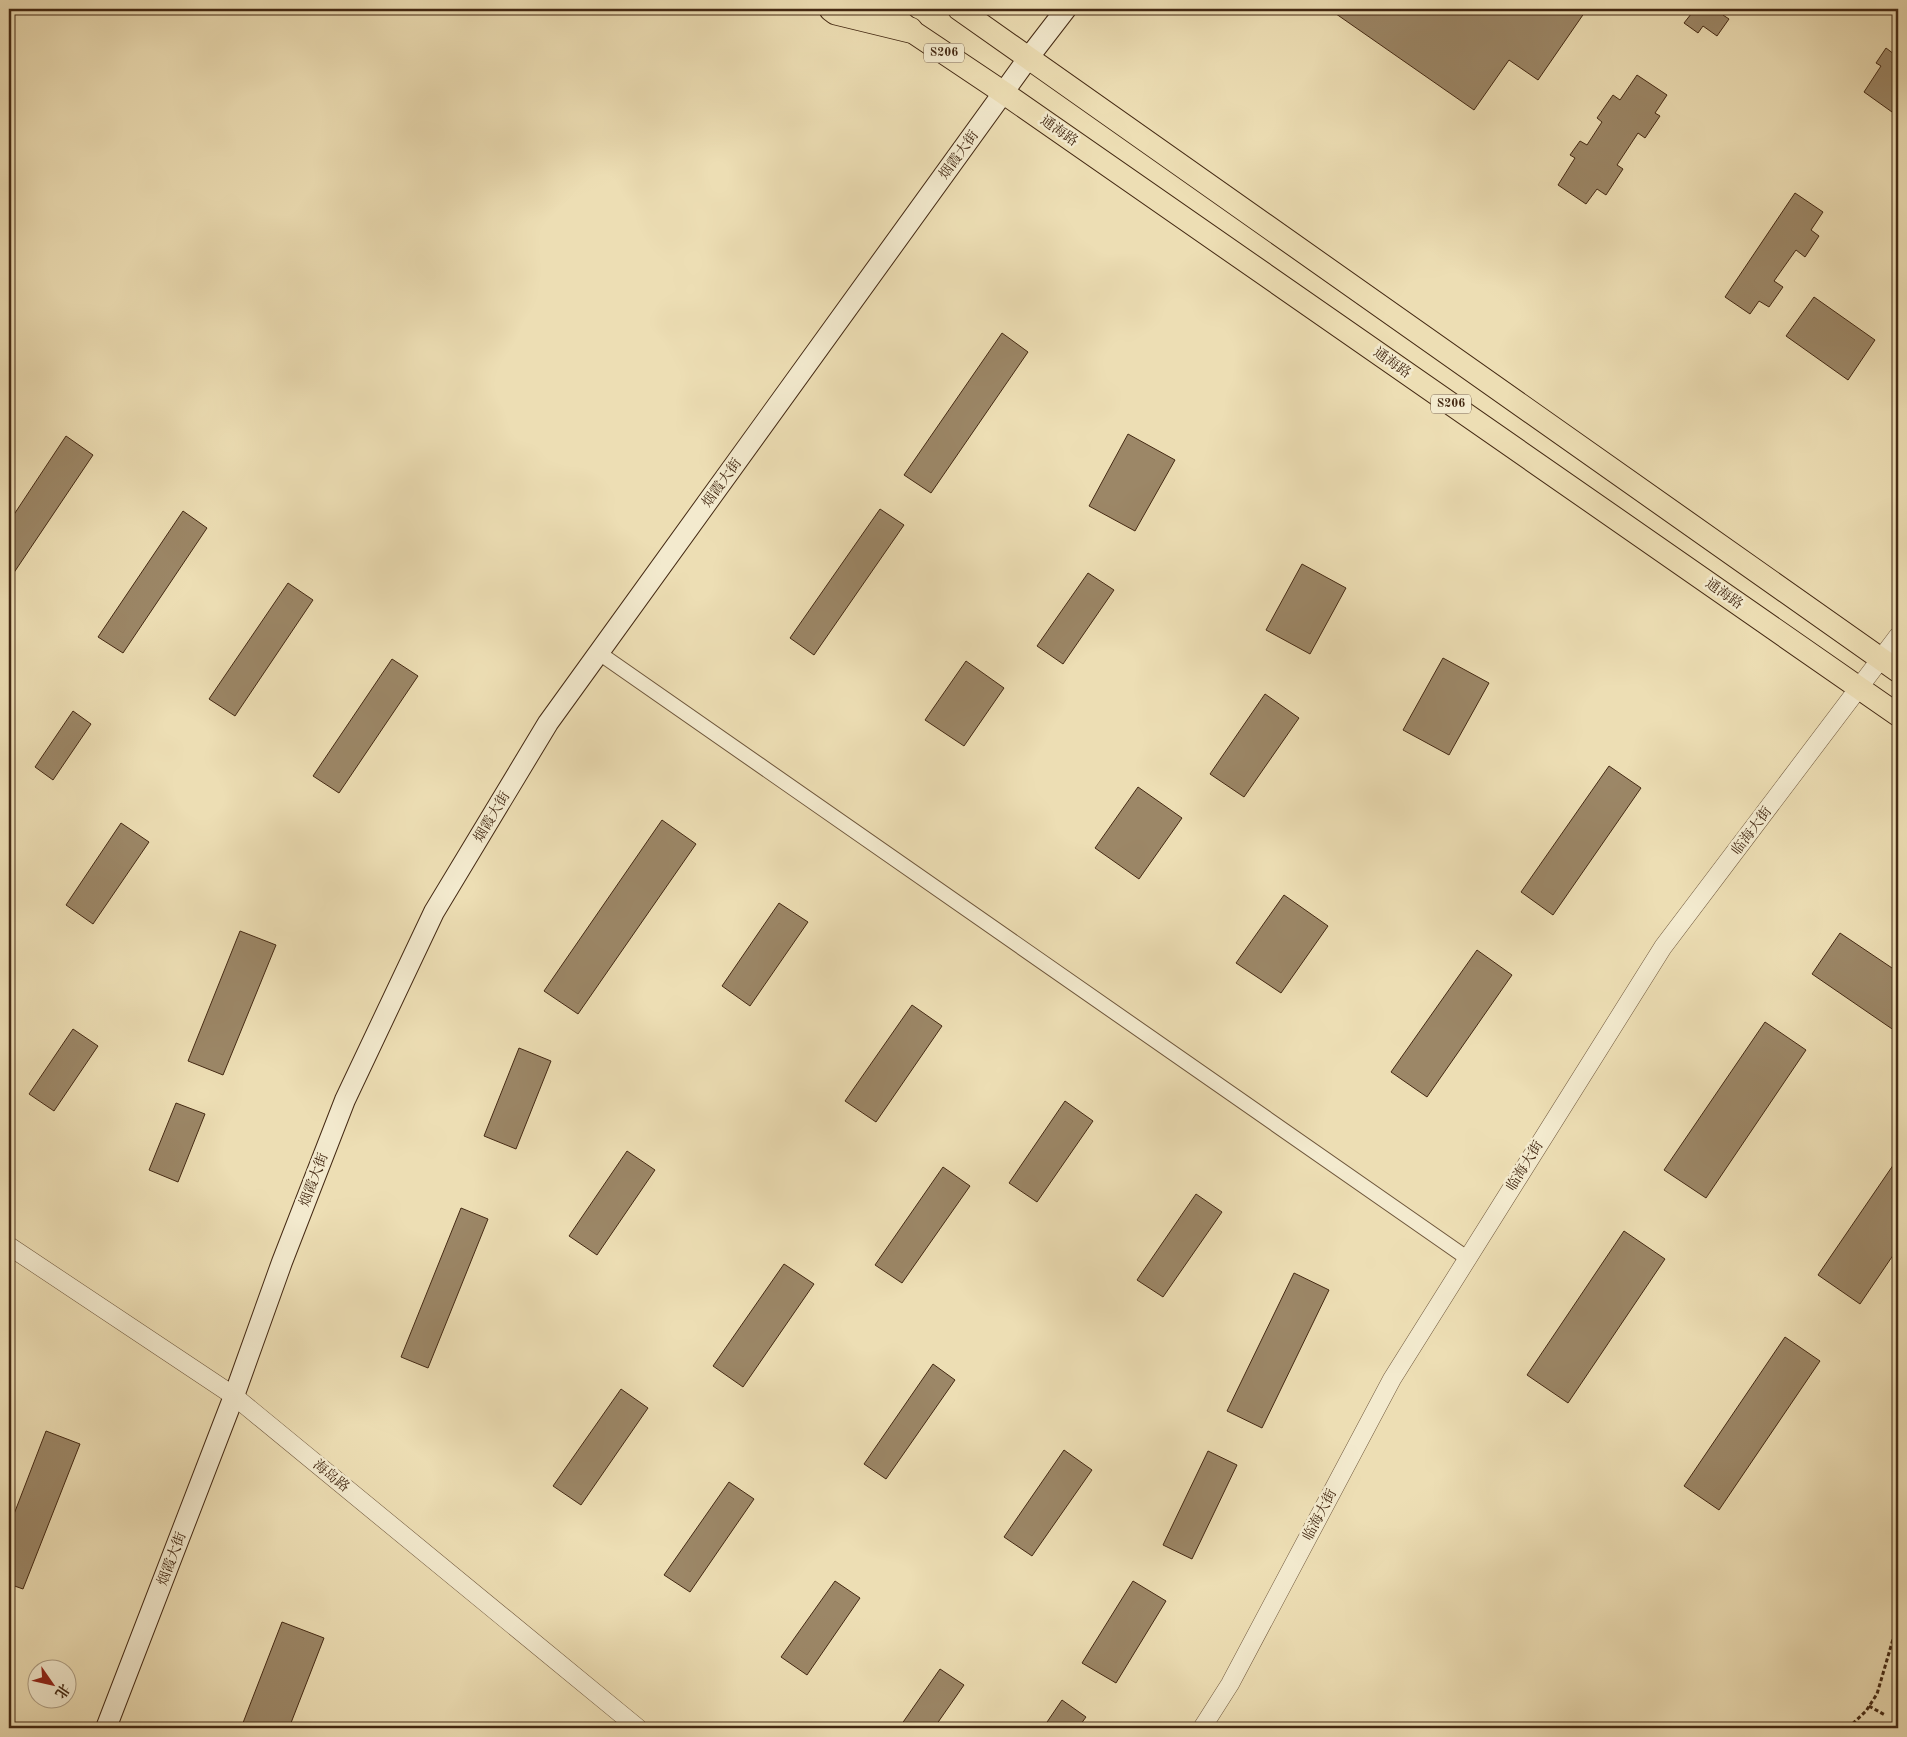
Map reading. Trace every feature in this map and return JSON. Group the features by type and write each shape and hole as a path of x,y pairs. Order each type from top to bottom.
{"highway":[{"path":"832,9 836,12 910,30"}],"main road":[{"name":"通海路","path":"886,9 910,30 1004,93 1898,715"},
{"name":"S206","path":"959,9 1890,665"},
{"name":"烟霞大街","path":"106,1728 234,1396 282,1262 345,1100 434,912 548,723 1029,57 1066,9"}],"street":[{"name":"临海大街","path":"1202,1728 1230,1684 1392,1379 1663,947 1860,688 1890,665 1898,636"},
{"path":"599,653 1467,1258"},
{"name":"海岛路","path":"9,1246 234,1396 638,1728"}],"path":[{"path":"1848,1728 1869,1706 1877,1694 1898,1622"},
{"path":"1869,1706 1885,1715"}],"building":[{"path":"1329,9 1587,9 1538,80 1509,60 1474,110"},
{"path":"1695,9 1728,9 1723,15 1729,19 1717,36 1703,26 1698,33 1684,23"},
{"path":"1886,48 1898,57 1898,103 1892,112 1864,92 1881,66 1876,63"},
{"path":"1637,75 1667,95 1655,113 1660,116 1645,138 1638,133 1617,165 1623,169 1606,195 1597,189 1586,204 1558,185 1575,158 1570,155 1580,141 1587,145 1602,122 1597,118 1613,95 1620,100"},
{"path":"1795,193 1823,212 1811,230 1819,236 1805,257 1796,250 1774,281 1783,287 1769,307 1759,301 1750,314 1725,297"},
{"path":"1814,297 1875,340 1848,380 1786,336"},
{"path":"1002,333 1028,352 931,493 904,475"},
{"path":"1128,434 1175,460 1135,531 1089,506"},
{"path":"66,436 93,455 9,580 9,522"},
{"path":"880,509 904,525 814,655 790,638"},
{"path":"183,511 207,528 123,653 98,637"},
{"path":"1302,564 1346,588 1310,654 1266,630"},
{"path":"1088,573 1114,590 1063,664 1037,646"},
{"path":"288,583 313,600 235,716 209,699"},
{"path":"1443,658 1489,683 1449,755 1403,730"},
{"path":"392,659 418,676 339,793 313,776"},
{"path":"966,661 1004,688 964,746 925,720"},
{"path":"1265,694 1299,718 1244,797 1210,774"},
{"path":"73,711 91,724 53,780 35,767"},
{"path":"1609,766 1641,788 1553,915 1521,892"},
{"path":"1138,787 1182,818 1139,879 1095,848"},
{"path":"662,820 696,844 578,1014 544,991"},
{"path":"121,823 149,842 93,924 66,905"},
{"path":"1284,895 1328,926 1281,993 1236,963"},
{"path":"779,903 808,922 750,1006 722,986"},
{"path":"240,931 276,945 223,1075 188,1061"},
{"path":"1840,933 1898,972 1898,1033 1812,974"},
{"path":"1477,950 1512,975 1427,1097 1391,1072"},
{"path":"912,1005 942,1026 876,1122 845,1101"},
{"path":"1765,1022 1806,1050 1706,1198 1664,1170"},
{"path":"73,1029 98,1046 54,1111 29,1094"},
{"path":"519,1048 551,1061 516,1149 484,1136"},
{"path":"1065,1101 1093,1121 1037,1202 1009,1183"},
{"path":"176,1103 205,1114 178,1182 149,1170"},
{"path":"627,1151 655,1170 597,1255 569,1236"},
{"path":"1898,1158 1898,1248 1860,1304 1818,1275"},
{"path":"943,1167 970,1186 902,1283 875,1265"},
{"path":"1196,1194 1222,1212 1163,1297 1137,1280"},
{"path":"461,1208 488,1219 428,1368 401,1357"},
{"path":"1624,1231 1665,1259 1568,1403 1527,1375"},
{"path":"784,1264 814,1284 743,1387 713,1366"},
{"path":"1294,1273 1329,1290 1262,1428 1227,1411"},
{"path":"1785,1337 1820,1361 1719,1510 1684,1486"},
{"path":"933,1364 955,1380 886,1479 864,1464"},
{"path":"621,1389 648,1408 581,1505 553,1486"},
{"path":"46,1431 80,1444 23,1589 9,1584 9,1527"},
{"path":"1064,1450 1092,1470 1032,1556 1004,1537"},
{"path":"1208,1451 1237,1465 1192,1559 1163,1545"},
{"path":"729,1482 754,1499 690,1592 664,1575"},
{"path":"835,1581 860,1598 807,1675 781,1657"},
{"path":"1133,1581 1166,1601 1116,1683 1082,1663"},
{"path":"282,1622 324,1638 289,1728 241,1728"},
{"path":"940,1669 964,1685 934,1728 899,1728"},
{"path":"1062,1700 1086,1717 1078,1728 1043,1728"}]}
